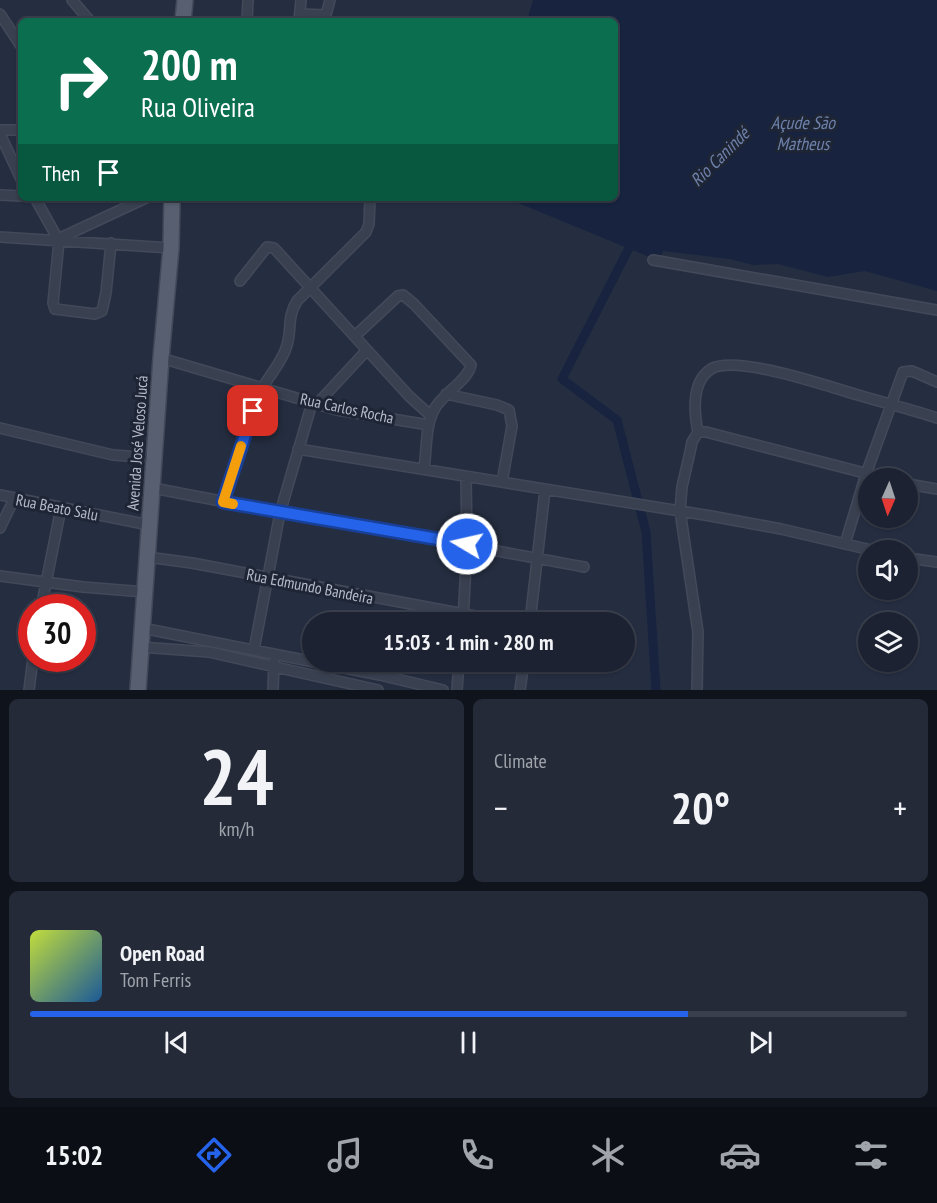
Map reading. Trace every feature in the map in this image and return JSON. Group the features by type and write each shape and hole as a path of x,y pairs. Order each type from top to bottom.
{"main road":[{"path":"183,18 185,0"},
{"name":"Avenida José Veloso Jucá","path":"138,690 171,248 172,201"}],"street":[{"path":"72,0 87,18"},
{"path":"247,18 248,0"},
{"path":"301,0 299,18 326,15 330,0"},
{"path":"0,14 18,41"},
{"path":"18,130 0,132 18,172"},
{"path":"0,195 18,196"},
{"path":"37,201 58,240 54,307 58,310 95,314 102,311 111,243"},
{"path":"58,240 140,201"},
{"path":"223,502 253,411 263,387 283,355 287,344 292,308 366,232 369,224 370,201"},
{"path":"0,237 171,248"},
{"path":"240,281 264,250 269,246 276,249 430,420"},
{"path":"653,260 937,310"},
{"path":"355,336 398,296 406,297 471,365 468,373 446,394 430,420 424,468"},
{"path":"254,650 280,513 298,449 314,404 367,350"},
{"name":"Rua Carlos Rocha","path":"161,358 314,404 375,417 430,420"},
{"path":"697,690 698,632 680,511 692,442 698,432 696,411 698,385 707,372 725,364 754,367 786,374 937,418"},
{"path":"868,468 903,372 912,371 937,382"},
{"path":"446,394 497,405 509,410 512,426 502,482"},
{"path":"0,428 113,454 154,459"},
{"path":"698,432 770,447 858,472"},
{"path":"298,449 680,511 781,529 858,547"},
{"path":"463,612 467,544 466,477"},
{"path":"918,485 937,489"},
{"path":"153,488 584,567"},
{"path":"531,612 545,490"},
{"name":"Rua Beato Salu","path":"0,495 149,525"},
{"path":"0,528 14,498"},
{"path":"845,544 858,501"},
{"path":"44,594 60,508"},
{"name":"Rua Edmundo Bandeira","path":"147,556 434,612"},
{"path":"918,559 937,562"},
{"path":"0,576 83,587 145,592"},
{"path":"142,628 380,675 443,690"},
{"path":"140,647 209,652 378,690"},
{"path":"273,690 274,655"},
{"path":"28,690 31,672"},
{"path":"457,690 458,672"},
{"path":"520,690 523,672"}],"water":[{"name":"Açude São Matheus","path":"533,0 937,0 937,291 865,271 828,277 778,264 753,265 730,259 663,251 659,261 513,201 618,201 618,18 528,18"}],"waterway":[{"path":"630,246 562,379 617,420 646,532 656,690"}],"slow traffic":[{"path":"233,504 223,502 241,446"}],"route":[{"path":"253,411 223,502 467,544"}],"water label":[{"name":"Rio Canindé","path":"720,157"}]}
